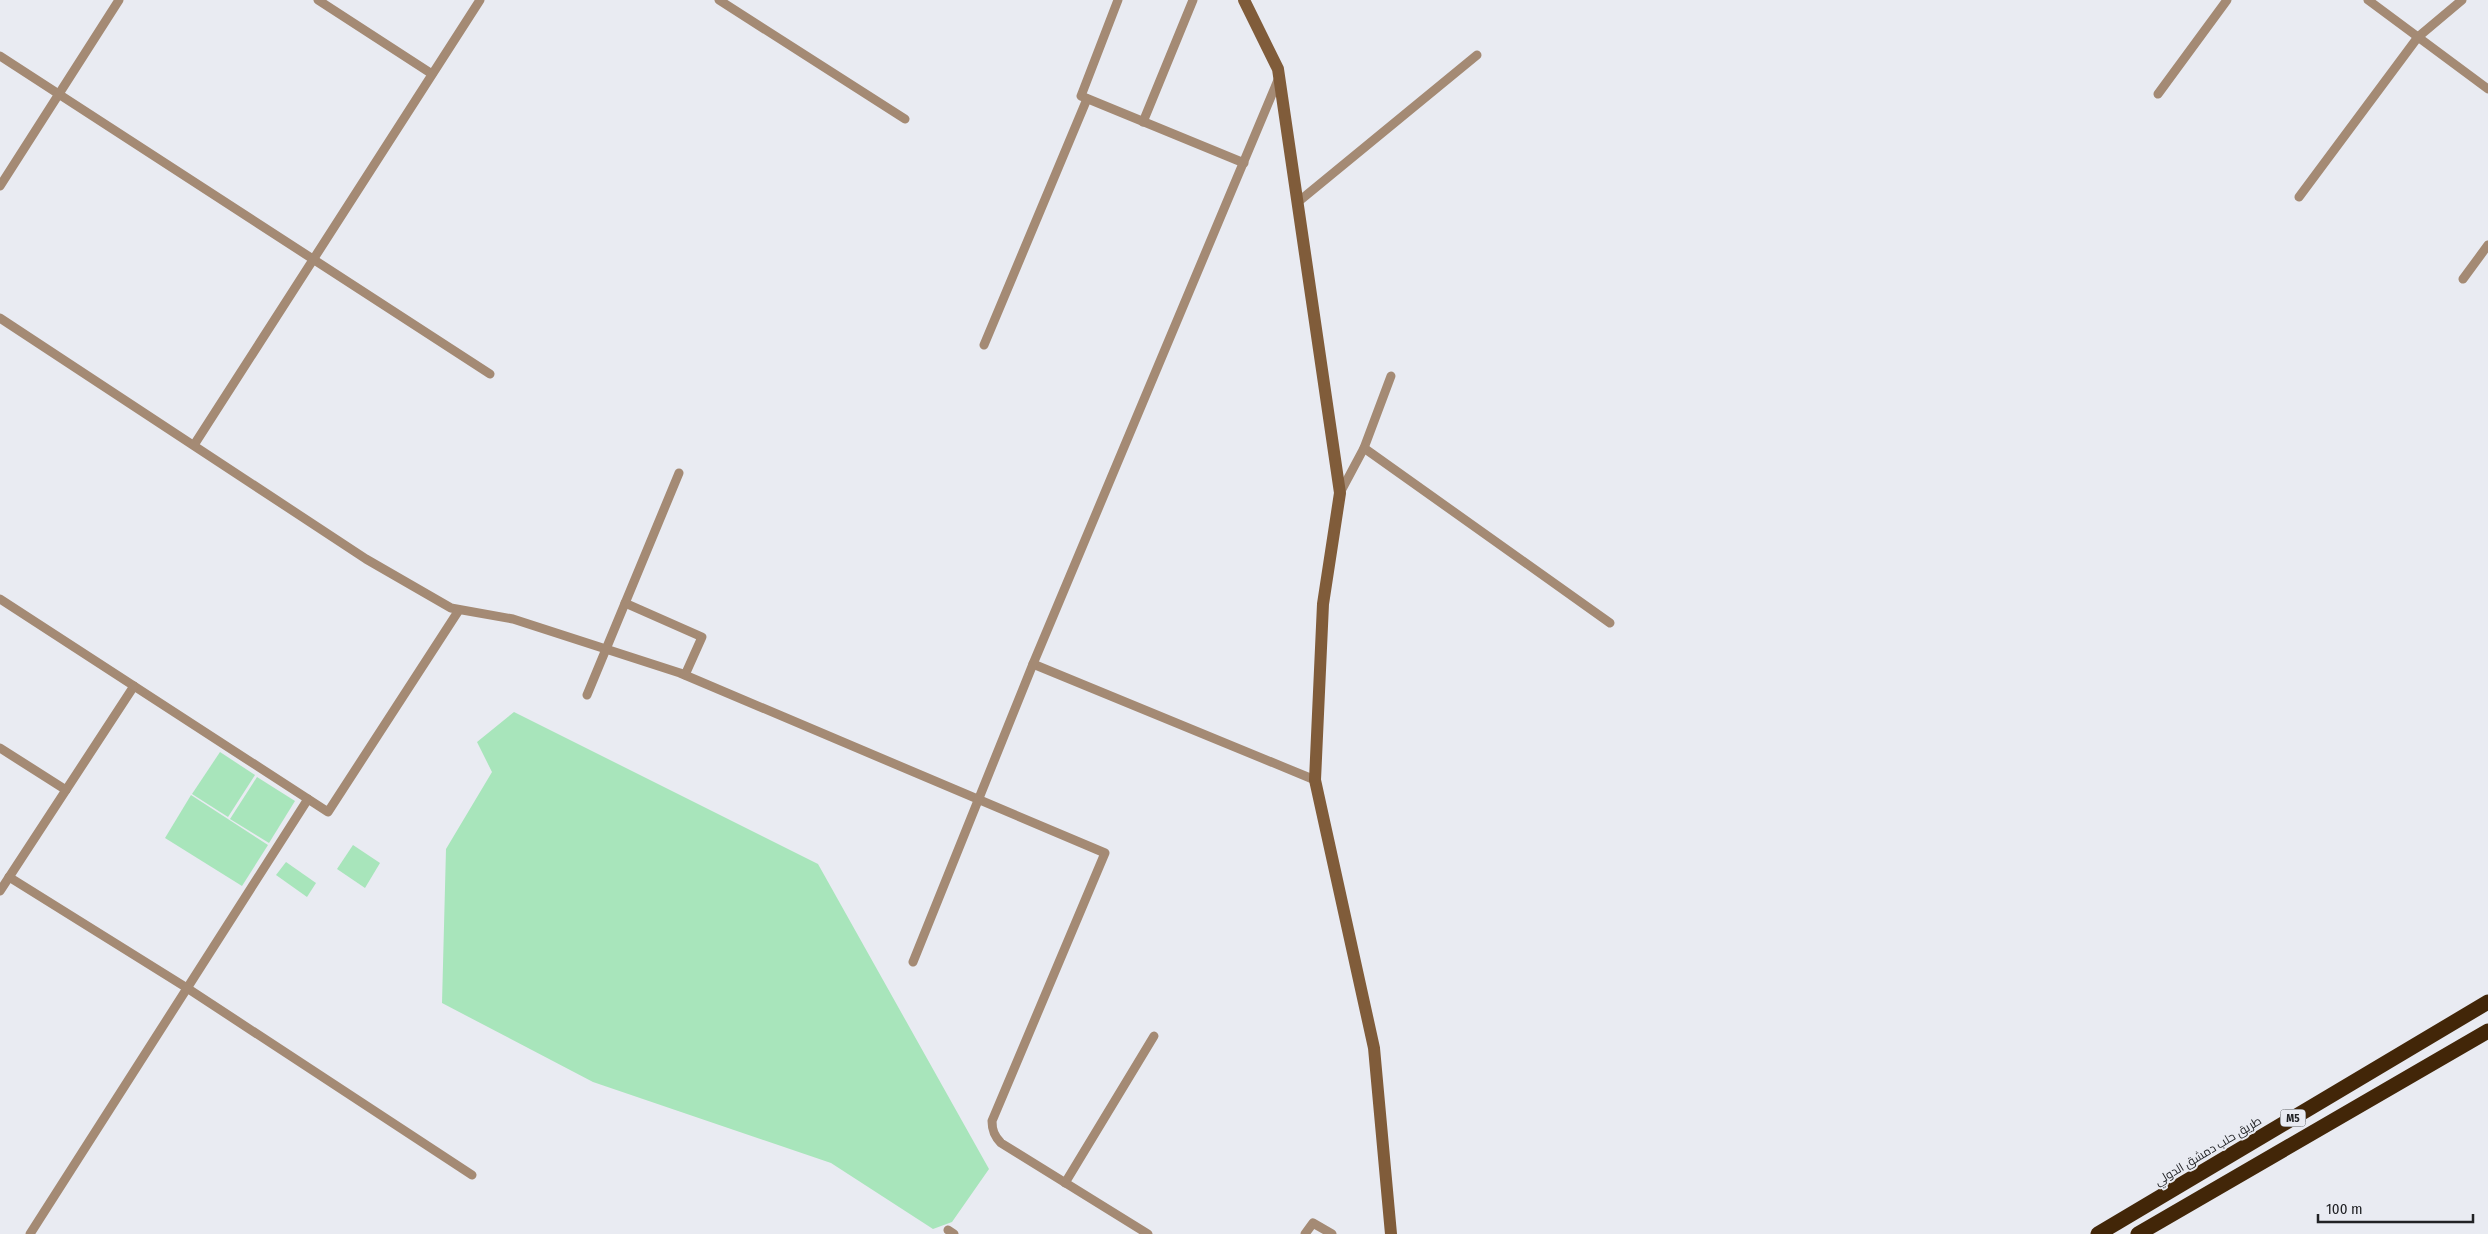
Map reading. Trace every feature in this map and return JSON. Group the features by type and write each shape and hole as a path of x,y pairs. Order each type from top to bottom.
{"highway":[{"name":"طريق حلب دمشق الدولي","path":"2098,1234 2488,1002"},
{"name":"M5","path":"2138,1234 2488,1031"}],"street":[{"path":"0,186 119,0"},
{"path":"318,0 432,74"},
{"path":"194,446 480,0"},
{"path":"719,0 905,119"},
{"path":"1118,0 1081,96 1244,163"},
{"path":"1143,122 1193,0"},
{"path":"1244,0 1278,69 1340,493 1323,604 1315,780 1374,1048 1391,1234"},
{"path":"2158,94 2227,0"},
{"path":"2368,0 2488,89"},
{"path":"2299,197 2418,37 2462,0"},
{"path":"1298,202 1477,55"},
{"path":"0,56 490,374"},
{"path":"913,962 1033,664 1279,78"},
{"path":"984,345 1087,99"},
{"path":"2463,279 2488,246"},
{"path":"0,318 366,559 451,608 513,620 685,675 1106,853 992,1120 995,1136 1001,1144 1148,1234"},
{"path":"1340,493 1364,448 1391,376"},
{"path":"1364,448 1610,623"},
{"path":"588,695 679,473"},
{"path":"0,599 328,812 459,610"},
{"path":"625,603 702,638 685,675"},
{"path":"1033,664 1315,780"},
{"path":"0,891 134,686"},
{"path":"0,748 66,790"},
{"path":"30,1234 308,799"},
{"path":"9,877 187,988 472,1175"},
{"path":"1065,1183 1154,1036"},
{"path":"1306,1234 1313,1223 1332,1234"}],"green space":[{"path":"514,712 818,864 989,1169 952,1222 933,1229 831,1163 593,1082 442,1003 446,849 492,772 477,742"},
{"path":"220,752 255,775 228,817 192,794"},
{"path":"257,777 295,801 269,843 230,819"},
{"path":"191,795 268,845 242,886 165,838"},
{"path":"353,845 380,863 365,888 337,869"},
{"path":"286,862 316,883 307,897 276,875"}]}
